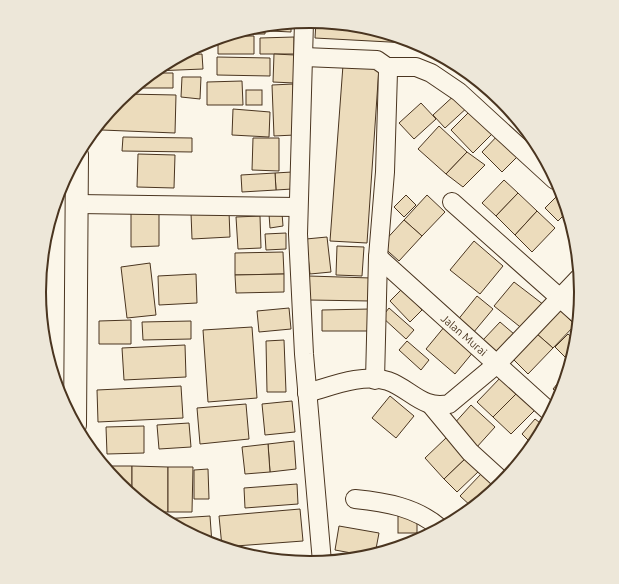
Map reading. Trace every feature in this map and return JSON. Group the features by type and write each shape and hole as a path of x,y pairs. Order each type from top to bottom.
{"street":[{"path":"304,28 298,207 307,393 321,555"},
{"path":"304,58 377,60 386,67 416,67 431,73 459,92 542,167"},
{"path":"375,380 378,257 388,120 386,67"},
{"path":"75,413 78,204 76,169"},
{"path":"452,202 573,310"},
{"path":"78,204 298,207"},
{"name":"Jalan Murai","path":"378,257 546,409"},
{"path":"431,405 440,406 454,402 497,364 574,284"},
{"path":"307,393 351,381 375,380 390,382 431,405 470,452 498,477"},
{"path":"354,499 393,504 423,517 435,524"}],"building":[{"path":"316,28 344,30 395,42 315,38"},
{"path":"291,29 291,32 271,31 275,30"},
{"path":"265,32 265,34 254,34"},
{"path":"245,36 254,36 254,54 218,54 218,44"},
{"path":"294,37 294,54 260,54 260,38"},
{"path":"194,54 202,54 203,69 165,71"},
{"path":"274,54 295,55 294,83 273,82"},
{"path":"217,57 270,58 270,76 217,75"},
{"path":"343,65 379,67 367,243 330,241"},
{"path":"162,73 173,73 173,88 143,88"},
{"path":"182,77 201,77 200,99 181,97"},
{"path":"242,81 243,105 207,105 207,82"},
{"path":"293,84 295,135 274,136 272,85"},
{"path":"246,90 262,90 262,105 246,105"},
{"path":"458,92 470,105 445,128 433,115"},
{"path":"135,94 176,95 175,133 102,130 111,118"},
{"path":"421,103 436,119 414,139 399,123"},
{"path":"474,107 496,130 473,153 451,130"},
{"path":"233,109 270,112 269,137 232,135"},
{"path":"439,126 467,152 446,174 418,149"},
{"path":"501,132 522,152 502,172 482,152"},
{"path":"123,137 192,138 192,152 122,151"},
{"path":"253,138 279,138 279,171 252,170"},
{"path":"467,152 485,165 463,187 446,174"},
{"path":"138,154 175,155 174,188 137,187"},
{"path":"292,172 292,189 276,190 275,173"},
{"path":"275,173 276,190 242,192 241,175"},
{"path":"504,180 518,193 496,216 482,203"},
{"path":"518,193 537,211 515,235 496,216"},
{"path":"406,195 416,205 404,217 394,207"},
{"path":"427,195 445,212 422,236 404,220"},
{"path":"555,198 562,217 558,221 545,208"},
{"path":"131,210 159,210 159,246 131,247"},
{"path":"537,211 555,228 532,252 515,235"},
{"path":"229,212 230,237 192,239 191,213"},
{"path":"282,213 283,226 270,228 269,214"},
{"path":"260,216 261,248 238,249 236,217"},
{"path":"404,220 422,236 399,261 381,245"},
{"path":"286,233 286,249 266,250 265,234"},
{"path":"327,237 331,272 310,274 306,239"},
{"path":"474,241 503,266 480,294 450,270"},
{"path":"337,246 364,247 362,276 336,275"},
{"path":"283,252 284,274 235,275 235,253"},
{"path":"150,263 156,315 127,318 121,267"},
{"path":"196,274 197,303 159,305 158,276"},
{"path":"284,274 284,292 236,293 235,275"},
{"path":"309,276 371,278 370,301 309,300"},
{"path":"514,282 544,305 524,330 494,306"},
{"path":"402,289 422,310 410,322 390,301"},
{"path":"477,296 493,309 473,333 457,321"},
{"path":"289,308 291,329 259,332 257,311"},
{"path":"389,308 414,330 406,339 382,317"},
{"path":"370,309 370,331 322,331 322,310"},
{"path":"560,310 572,322 570,330 553,348 537,334"},
{"path":"131,320 131,344 99,344 99,321"},
{"path":"191,321 191,339 143,340 142,322"},
{"path":"500,322 514,334 497,353 483,340"},
{"path":"445,326 474,351 455,374 426,349"},
{"path":"252,327 257,398 208,402 203,330"},
{"path":"537,334 553,348 528,374 513,359"},
{"path":"568,334 569,335 565,357 555,347"},
{"path":"284,340 286,392 267,392 266,341"},
{"path":"407,341 429,360 421,370 399,350"},
{"path":"185,345 186,377 124,380 122,348"},
{"path":"502,376 518,392 493,417 477,402"},
{"path":"181,386 183,418 98,422 97,390"},
{"path":"518,392 536,409 511,434 493,417"},
{"path":"390,396 414,416 396,438 372,418"},
{"path":"292,401 295,432 265,435 262,404"},
{"path":"246,404 249,439 200,444 197,408"},
{"path":"471,405 495,427 476,448 452,426"},
{"path":"535,419 539,422 528,440 522,434"},
{"path":"189,423 191,447 159,449 157,425"},
{"path":"144,426 144,453 107,454 106,427"},
{"path":"447,437 466,458 444,479 425,458"},
{"path":"294,441 296,469 270,472 268,444"},
{"path":"268,444 270,472 245,474 242,447"},
{"path":"466,458 479,471 457,492 444,479"},
{"path":"111,466 132,466 132,487"},
{"path":"132,466 168,467 168,512 163,512 132,487"},
{"path":"168,467 193,467 192,512 168,512"},
{"path":"208,469 209,499 194,499 194,470"},
{"path":"482,473 492,483 468,503 460,496"},
{"path":"297,484 298,504 245,508 244,488"},
{"path":"300,509 303,541 237,546 221,541 219,516"},
{"path":"210,516 212,537 193,529 173,518"},
{"path":"398,516 417,516 417,533 398,533"},
{"path":"339,526 379,533 376,547 351,553 335,550"}]}
